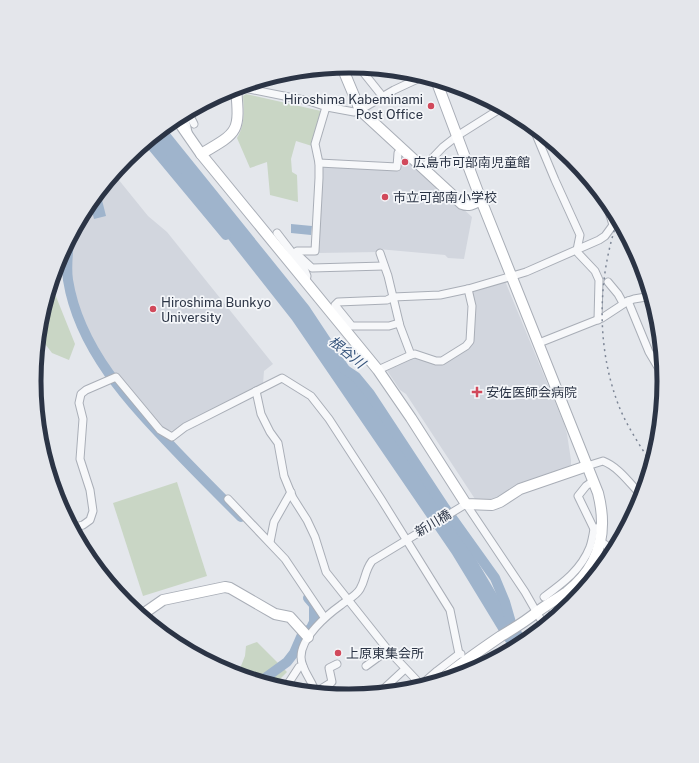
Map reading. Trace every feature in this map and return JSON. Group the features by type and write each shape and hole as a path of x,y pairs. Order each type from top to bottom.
{"street":[{"path":"345,73 360,110 462,204 466,206 481,200"},
{"path":"364,74 383,97"},
{"path":"250,89 354,112 415,80"},
{"path":"438,86 481,200 539,343 601,504 598,527 590,546 578,567 570,577 544,597"},
{"path":"201,154 231,135 235,129 238,123 236,94"},
{"path":"293,254 297,251 315,251 318,163 316,144 326,107"},
{"path":"423,168 443,147 457,136 498,111"},
{"path":"190,117 194,124"},
{"path":"185,120 189,138"},
{"path":"180,124 201,154 378,370 411,418 462,506 542,622"},
{"path":"537,137 580,235 577,250 578,253 595,271 599,280 598,320"},
{"path":"318,163 396,167 398,153 402,148"},
{"path":"399,323 389,326 352,326 336,306 338,302 387,300 393,297 440,295 511,277 526,272 599,240 612,228 613,225 611,217"},
{"path":"277,233 304,268 307,276 306,281"},
{"path":"380,253 399,323 410,355"},
{"path":"293,254 298,255 312,268 384,266"},
{"path":"608,282 626,302 649,352 657,366"},
{"path":"378,370 415,354 436,361 442,361 466,346 470,341 472,306 468,289"},
{"path":"539,343 598,320 634,298 646,297"},
{"path":"77,527 83,525 90,520 93,511 90,490 80,459 83,419 79,403 81,394 86,390 116,377 160,430 172,437 197,420 282,378 312,396 407,539 450,610 460,654 437,670 428,679"},
{"path":"256,391 261,414 270,432 278,443 284,476 291,492 307,520 318,546 326,572 388,650 418,682"},
{"path":"462,506 492,505 500,502 520,489 603,461 610,464 620,472 638,492"},
{"path":"447,675 566,592 579,580 590,566 601,542 598,527 578,496 586,486 593,481"},
{"path":"270,542 274,522 291,492"},
{"path":"228,499 285,559 324,617"},
{"name":"新川橋","path":"303,666 301,658 306,635 324,617 360,590 367,568 372,561 462,506"},
{"path":"601,542 609,549"},
{"path":"145,612 163,600 225,587 230,588 275,614 290,617 306,635"},
{"path":"366,666 388,650"},
{"path":"323,688 332,682 330,668 336,664"},
{"path":"288,684 299,667 303,666 313,687"},
{"path":"385,687 405,669"}],"shaded area":[{"name":"市立可部南小学校","path":"402,154 472,217 464,259 448,258 445,255 378,249 378,252 318,253 321,178 323,165 399,169 400,155"},
{"name":"Hiroshima Bunkyo University","path":"118,178 148,216 167,232 273,364 264,371 263,384 188,422 176,431 166,430 136,398 118,374 114,375 92,344 80,320 70,281 70,251 82,227 93,210"},
{"name":"安佐医師会病院","path":"505,281 564,424 567,434 571,465 567,469 497,499 488,501 475,499 406,394 400,390 386,369 415,356 436,363 469,348 471,292"}],"green space":[{"path":"246,94 321,111 312,146 296,141 291,159 292,172 297,175 298,202 270,195 267,162 250,168 237,138 243,123 243,96"},
{"path":"54,292 75,344 69,360 52,353 44,342 47,321"},
{"path":"177,482 207,576 143,596 113,503"},
{"path":"257,642 287,672 277,681 239,670 245,656 246,646"}],"water":[{"path":"169,132 309,306 470,549 502,603 524,636 521,638 508,646 452,554 292,320 166,160 155,143"},
{"path":"102,198 106,216 94,219 92,211"},
{"path":"291,224 312,226 311,235 291,233"}],"waterway":[{"name":"根谷川","path":"152,145 226,235"},
{"path":"68,255 68,280 74,305 83,329 109,374 159,433 241,517"},
{"name":"根谷川","path":"344,369 356,377 370,394 445,508 495,578 505,602 516,641"},
{"path":"265,678 287,662 294,653 301,637 311,628 314,622 314,605 308,598"}],"railway":[{"path":"616,225 606,263 603,286 602,310 605,356 610,379 620,410 648,458"}],"place":[{"name":"Hiroshima Kabeminami Post Office","path":"431,106"},
{"name":"広島市可部南児童館","path":"405,162"},
{"name":"市立可部南小学校","path":"385,197"},
{"name":"Hiroshima Bunkyo University","path":"153,309"},
{"name":"安佐医師会病院","path":"477,392"},
{"name":"上原東集会所","path":"338,653"}]}
